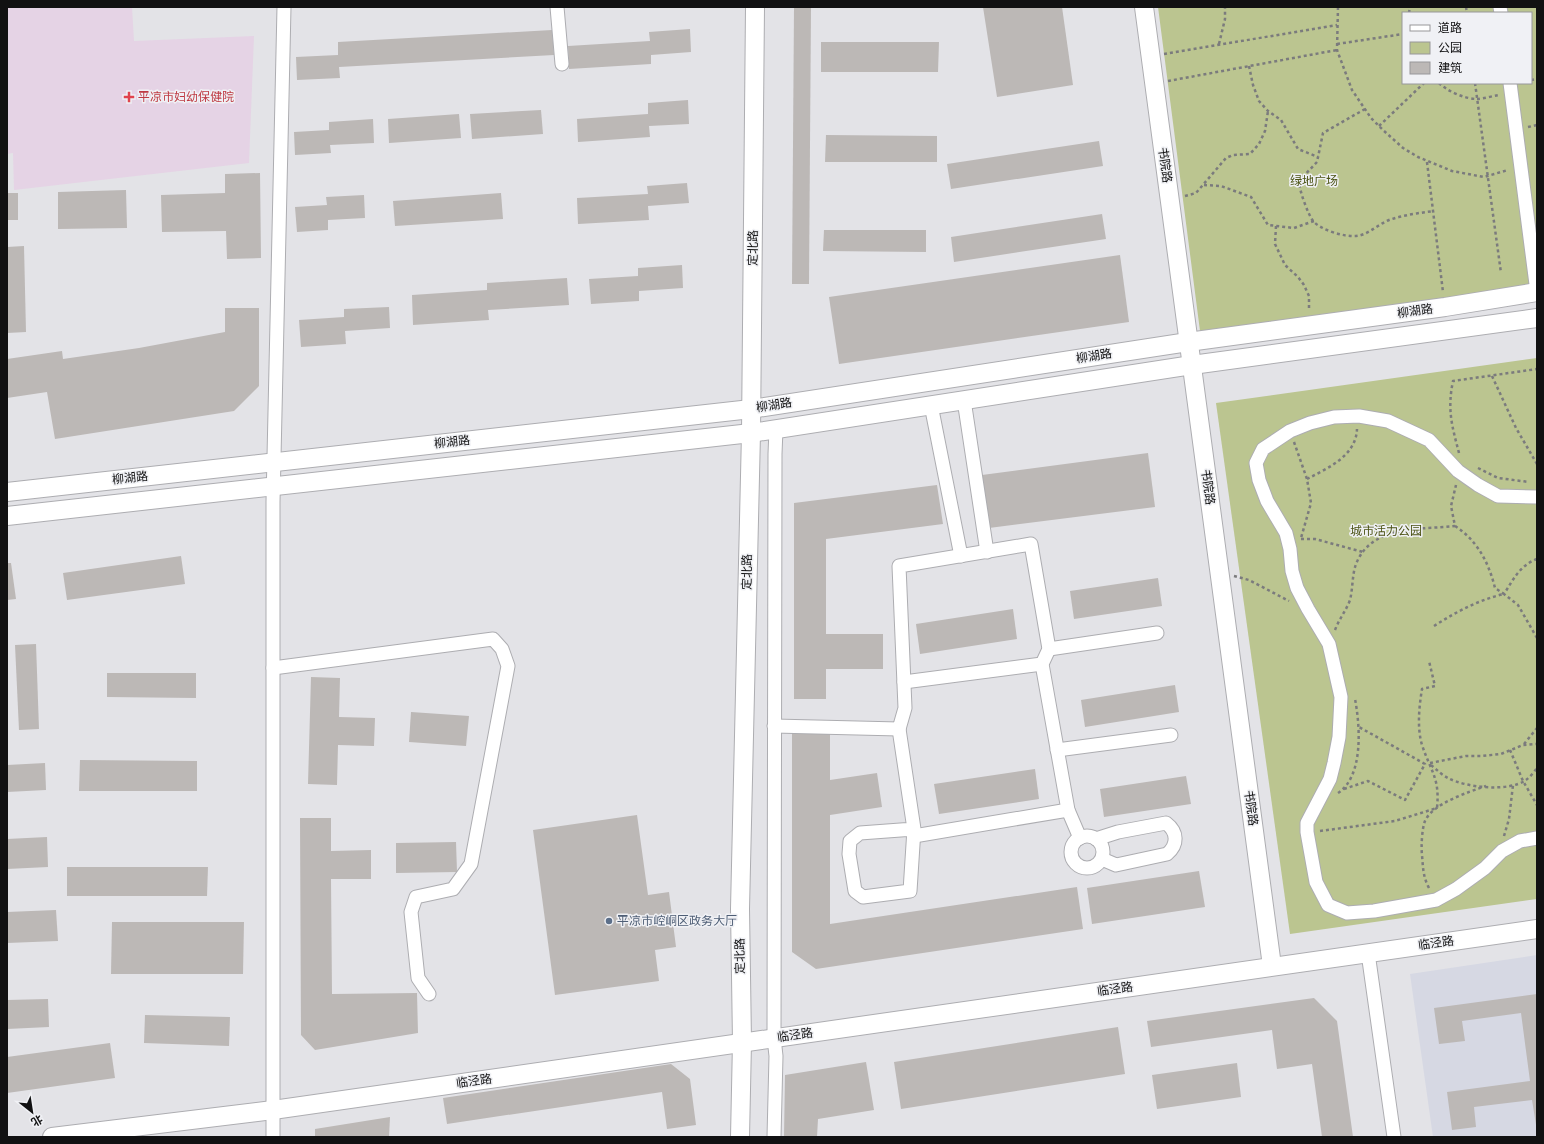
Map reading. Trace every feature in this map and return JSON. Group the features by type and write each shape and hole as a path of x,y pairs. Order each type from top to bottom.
{"street":[{"path":"273,1137 274,462 284,7"},
{"path":"557,7 562,64"},
{"name":"定北路","path":"740,1137 742,1042 740,909 751,433 755,7"},
{"name":"书院路","path":"1144,7 1272,966"},
{"path":"1510,87 1537,292"},
{"name":"柳湖路","path":"7,492 751,409 1188,342 1445,307 1537,292"},
{"name":"柳湖路","path":"7,516 751,433 1192,365 1537,318"},
{"path":"964,400 986,552"},
{"path":"931,405 961,556"},
{"path":"1537,497 1498,496 1478,485 1454,467 1429,440 1388,421 1360,416 1334,417 1290,431 1263,449 1256,462 1259,480 1266,501 1286,533 1294,541 1292,571 1297,588 1308,610 1329,644 1341,697 1340,737 1330,779 1308,823 1307,832 1316,882 1328,905 1347,913 1436,900 1456,889 1485,868 1502,851 1520,840 1537,838"},
{"path":"774,1137 776,1056 774,1038 774,726 776,429"},
{"path":"1068,810 914,833 860,833 850,840 850,854 855,891 863,897 910,891 914,833 899,729 905,708 899,566 1031,544 1049,649 1042,664 1068,810 1080,838"},
{"path":"1049,649 1157,633"},
{"path":"273,668 493,639 502,649 508,666 471,864 453,889 416,897 411,912 418,978 429,994"},
{"path":"904,682 1042,664"},
{"path":"774,726 899,729"},
{"path":"1057,750 1171,735"},
{"path":"1096,839 1118,832 1166,823 1175,834 1174,845 1166,854 1116,865 1102,858"},
{"path":"1091,836 1096,839 1102,848 1103,853 1099,863 1089,868 1078,866 1072,857 1072,846 1080,838 1091,836"},
{"name":"临泾路","path":"52,1137 273,1110 1537,929"},
{"path":"1368,953 1394,1137"}],"path":[{"path":"1219,44 1225,19 1226,7"},
{"path":"1338,7 1337,50 1352,90 1379,126 1403,148 1452,172 1484,177 1520,167"},
{"path":"1151,56 1337,25"},
{"path":"1337,44 1402,34"},
{"path":"1154,83 1337,50"},
{"path":"1248,66 1258,101 1268,111 1281,120 1298,150 1318,157"},
{"path":"1379,126 1423,84"},
{"path":"1440,84 1462,96 1477,99 1510,87"},
{"path":"1475,84 1501,273"},
{"path":"1365,109 1323,133 1317,162 1299,181 1299,190 1314,221 1339,235 1357,236 1368,233 1388,220 1407,215 1434,211"},
{"path":"1170,200 1196,193 1226,158 1233,155 1250,154 1259,144 1265,130 1268,111"},
{"path":"1427,161 1445,307"},
{"path":"1204,185 1221,186 1251,198 1268,225 1294,228 1314,221"},
{"path":"1276,226 1275,244 1280,257 1285,265 1304,285 1309,296 1309,325"},
{"path":"1455,526 1451,506 1454,467 1467,464 1459,453 1451,422 1450,398 1453,381 1537,369"},
{"path":"1492,376 1516,428 1537,464"},
{"path":"1307,479 1334,465 1351,449 1357,437 1357,423 1360,416"},
{"path":"1290,431 1307,479 1311,503 1294,541"},
{"path":"1476,466 1498,478 1533,483"},
{"path":"1329,644 1336,626 1350,599 1356,564 1362,552 1370,543 1397,531 1412,528 1455,526 1467,534 1481,552 1491,572 1495,588 1518,605 1537,638"},
{"path":"1294,541 1315,538 1362,552"},
{"path":"1434,626 1468,606 1488,598 1504,594 1519,571 1531,561 1537,559"},
{"path":"1219,571 1249,580 1308,610"},
{"path":"1429,661 1435,686 1422,690 1419,707 1422,744 1435,775 1438,795 1437,808 1425,821 1421,849 1423,874 1436,900"},
{"path":"1344,789 1368,781 1405,800 1425,764 1359,727"},
{"path":"1523,745 1537,728"},
{"path":"1430,763 1466,756 1501,754 1523,745 1537,744"},
{"path":"1510,750 1523,781 1537,805"},
{"path":"1430,763 1440,774 1450,779 1469,785 1486,786 1513,785 1526,780 1537,768"},
{"path":"1497,856 1509,818 1513,785"},
{"path":"1307,832 1335,830 1395,821 1437,808 1460,796 1486,786"}],"shaded area":[{"name":"平凉市妇幼保健院","path":"7,7 132,7 134,41 254,36 249,163 14,190 13,153 7,154"},
{"path":"1537,955 1537,1137 1433,1137 1410,974"}],"green space":[{"name":"绿地广场","path":"1158,7 1537,7 1537,286 1200,331"},
{"name":"城市活力公园","path":"1537,358 1537,899 1290,934 1216,403"}],"building":[{"path":"794,7 811,7 809,284 792,284"},
{"path":"983,7 1062,7 1073,85 997,97"},
{"path":"690,29 691,52 651,55 651,64 569,69 568,46 650,41 649,32"},
{"path":"552,30 554,55 339,67 340,78 297,80 296,57 338,55 338,42"},
{"path":"821,42 939,42 938,72 821,72"},
{"path":"688,100 689,124 649,126 650,137 578,142 577,119 648,114 648,103"},
{"path":"541,110 543,134 472,139 470,114"},
{"path":"459,114 461,138 389,143 388,119"},
{"path":"373,119 374,143 330,145 331,153 295,155 294,132 329,130 329,122"},
{"path":"826,135 937,136 937,162 825,162"},
{"path":"1099,141 1103,166 951,189 947,164"},
{"path":"260,173 261,258 227,259 226,231 162,232 161,195 225,193 225,174"},
{"path":"687,183 689,203 648,206 649,220 578,224 577,198 648,194 647,186"},
{"path":"126,190 127,228 58,229 58,192"},
{"path":"7,193 18,193 18,220 7,220"},
{"path":"501,193 503,219 395,226 393,201"},
{"path":"364,195 365,218 328,220 328,230 297,232 295,207 327,205 326,197"},
{"path":"1102,214 1106,239 954,262 951,237"},
{"path":"824,230 926,230 926,252 823,251"},
{"path":"24,246 26,332 7,333 7,247"},
{"path":"1120,255 1129,322 839,364 829,297"},
{"path":"682,265 683,288 639,291 639,301 591,304 589,279 638,276 638,268"},
{"path":"567,278 569,305 488,310 489,320 413,325 412,295 487,290 487,283"},
{"path":"389,307 390,328 345,331 346,344 301,347 299,320 344,317 344,309"},
{"path":"225,308 259,308 259,386 234,411 55,439 47,392 7,398 7,359 62,351 63,359 139,348 225,332"},
{"path":"1148,453 1155,507 989,528 982,475"},
{"path":"937,485 943,524 826,539 826,634 883,634 883,669 826,669 826,699 794,699 794,503"},
{"path":"181,556 185,584 67,600 63,573"},
{"path":"7,563 11,563 16,599 7,600"},
{"path":"1158,578 1162,606 1074,619 1070,591"},
{"path":"1013,609 1017,639 920,654 916,624"},
{"path":"36,644 39,729 19,730 15,645"},
{"path":"107,673 196,673 196,698 107,697"},
{"path":"311,677 340,678 339,717 375,718 374,746 338,745 337,785 308,784"},
{"path":"1175,685 1179,712 1085,727 1081,700"},
{"path":"411,712 469,716 466,746 409,742"},
{"path":"792,730 830,730 830,780 877,773 882,807 830,815 830,924 1077,887 1083,929 816,969 792,952"},
{"path":"80,760 197,761 197,791 79,791"},
{"path":"45,763 46,790 7,792 7,765"},
{"path":"1035,769 1039,799 939,814 934,784"},
{"path":"1186,776 1191,804 1104,817 1100,789"},
{"name":"平凉市崆峒区政务大厅","path":"637,815 648,895 669,892 676,947 655,950 659,981 555,995 533,830"},
{"path":"300,818 331,818 331,851 371,850 371,879 331,879 332,994 417,993 418,1033 315,1050 301,1035"},
{"path":"47,837 48,867 7,869 7,839"},
{"path":"456,842 457,872 396,873 396,843"},
{"path":"67,867 208,867 207,896 67,896"},
{"path":"1199,871 1205,907 1092,924 1087,888"},
{"path":"56,910 58,941 7,943 7,912"},
{"path":"112,922 244,922 243,974 111,974"},
{"path":"1537,994 1537,1131 1532,1100 1474,1107 1476,1127 1452,1130 1447,1092 1530,1081 1521,1013 1462,1021 1465,1041 1439,1044 1434,1008"},
{"path":"1314,998 1337,1021 1353,1137 1322,1137 1312,1064 1277,1069 1272,1030 1151,1047 1147,1021"},
{"path":"48,999 49,1027 7,1029 7,1000"},
{"path":"145,1015 230,1017 229,1046 144,1043"},
{"path":"1118,1027 1125,1074 901,1109 894,1062"},
{"path":"110,1043 115,1078 7,1093 7,1057"},
{"path":"866,1062 874,1110 818,1119 817,1137 784,1137 785,1075"},
{"path":"1237,1063 1241,1097 1157,1109 1152,1075"},
{"path":"671,1064 690,1079 696,1125 667,1129 662,1092 447,1124 443,1098"},
{"path":"390,1117 389,1137 315,1137 315,1129"}],"place":[{"name":"平凉市妇幼保健院","path":"129,97"},
{"name":"平凉市崆峒区政务大厅","path":"609,921"}]}
